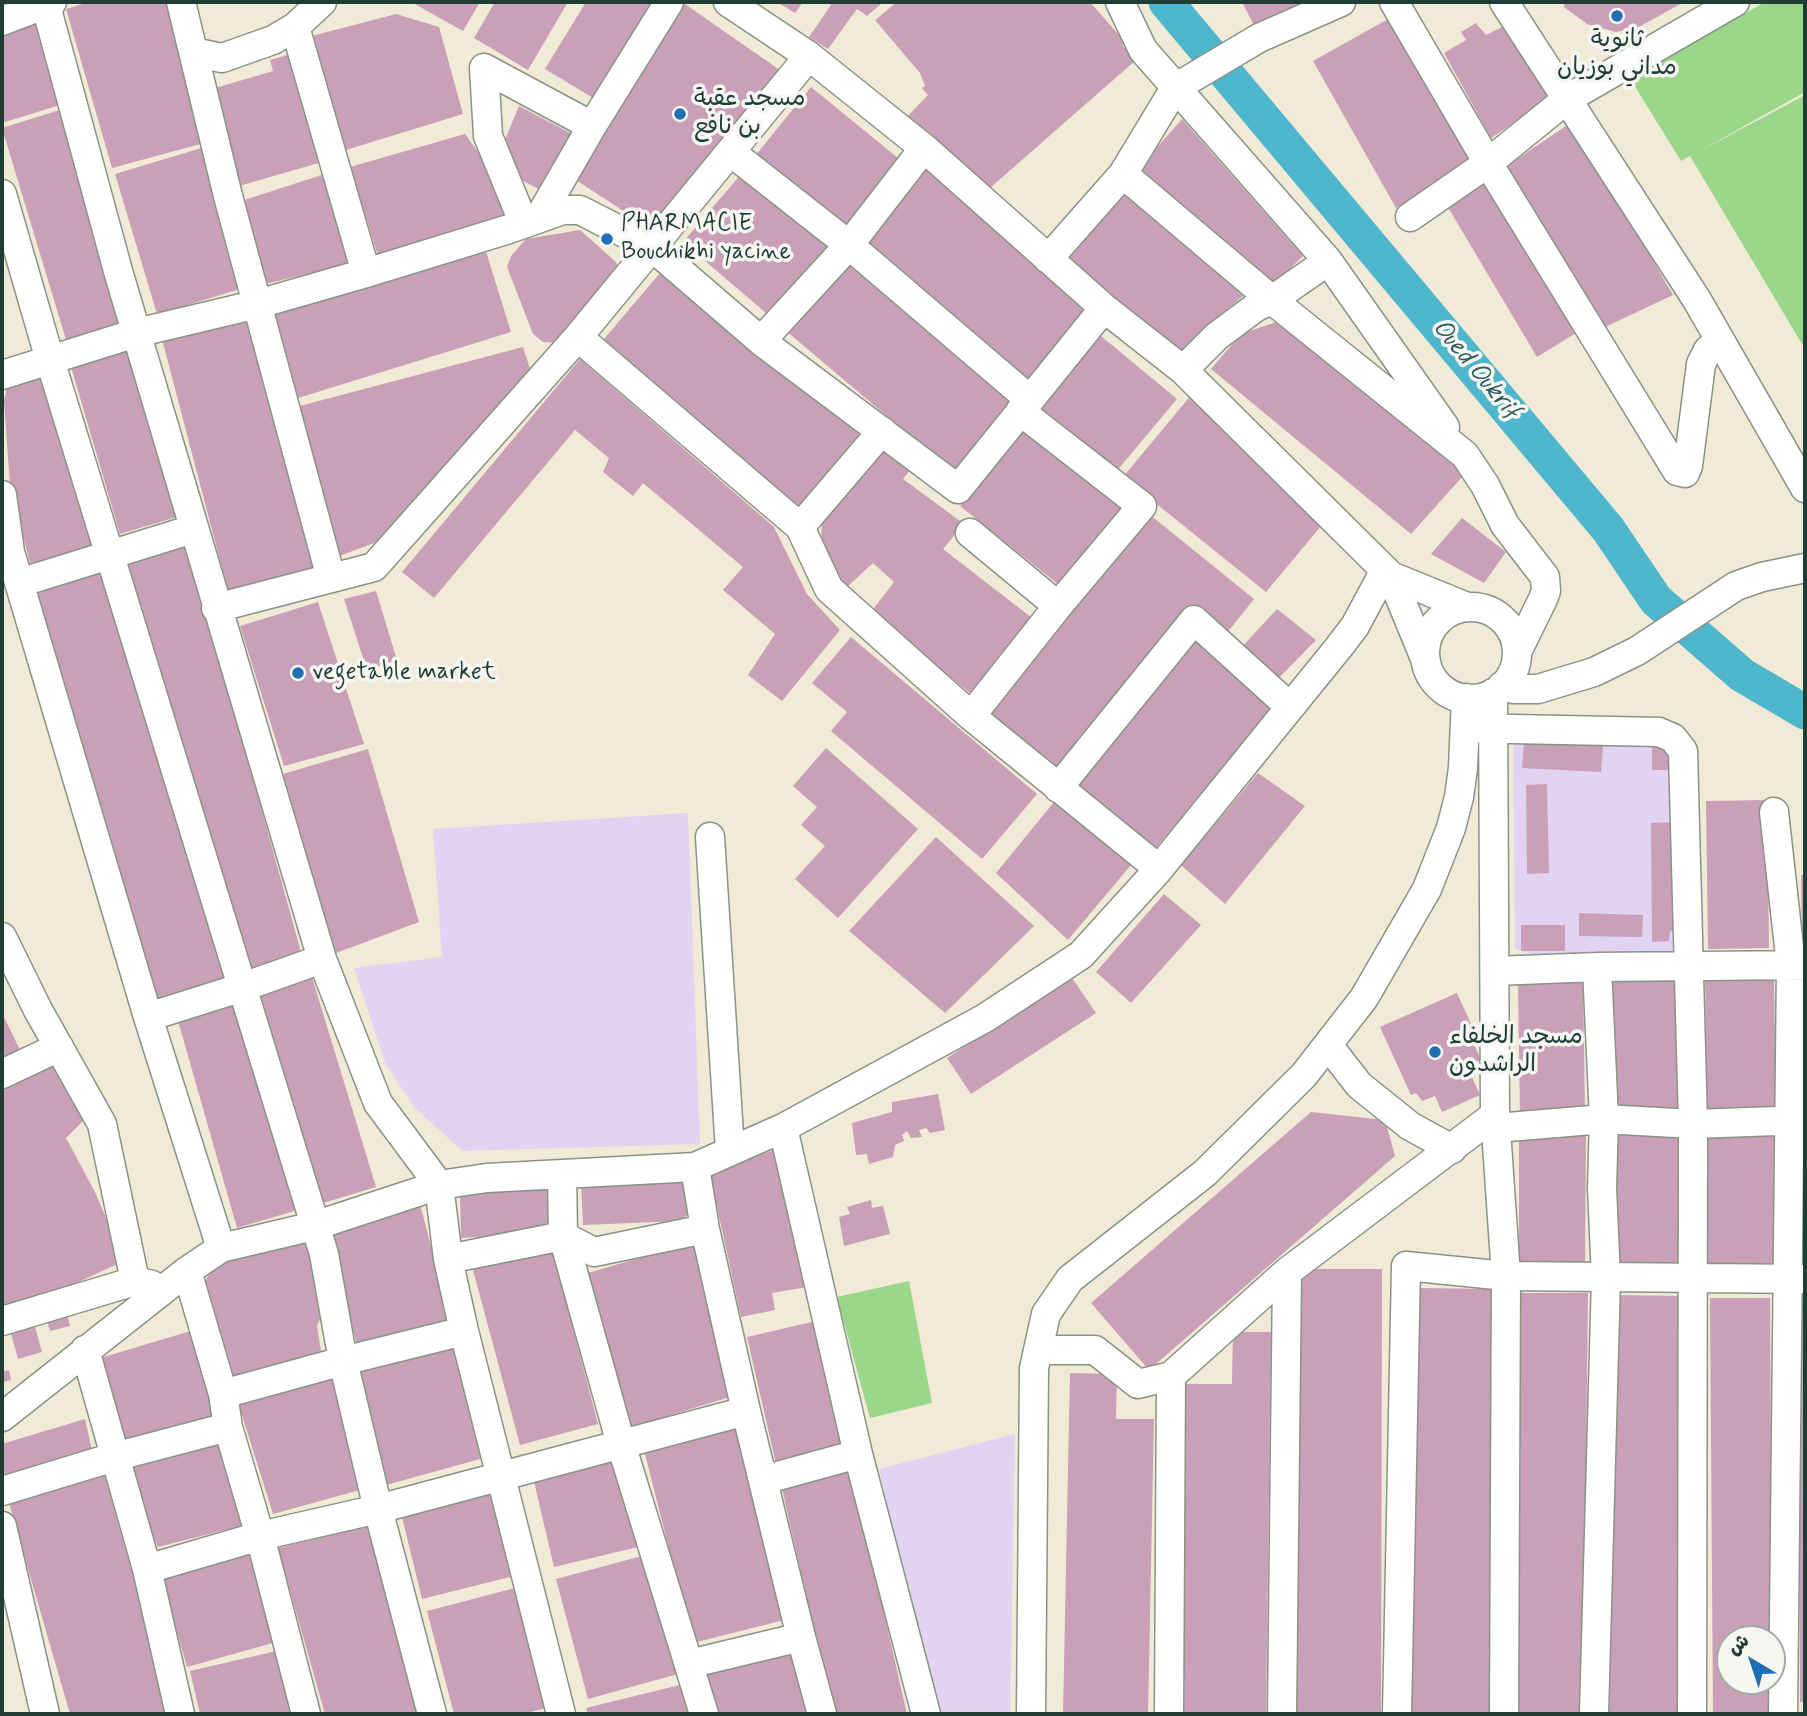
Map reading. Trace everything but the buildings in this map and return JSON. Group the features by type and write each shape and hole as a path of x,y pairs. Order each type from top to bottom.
{"street":[{"path":"181,2 228,196 331,578"},
{"path":"193,52 222,58 272,40 295,27 322,2"},
{"path":"532,221 669,2"},
{"path":"736,3 809,56 924,148 1104,308 1183,370 1388,573 1435,682 1454,695 1466,698 1484,696 1497,689 1509,678 1516,655 1543,599 1547,584 1542,571 1505,524 1465,455 1328,261 1143,50 1125,12 1104,2"},
{"path":"1048,259 1123,174 1175,88 1259,38 1341,2"},
{"path":"1394,2 1488,163 1677,471 1685,473 1688,466 1701,363 1708,350 1721,342"},
{"path":"1504,2 1698,300 1805,488"},
{"path":"1410,217 1488,163 1567,99 1735,2"},
{"path":"2,20 47,3 136,332 322,958 378,1103 439,1185 448,1259 464,1331 562,1714"},
{"path":"295,27 366,273"},
{"path":"216,608 373,567 578,337 732,153 809,56"},
{"path":"532,221 488,136 484,68 592,126"},
{"path":"761,341 849,245 924,148"},
{"path":"732,153 849,245 1024,405 1142,506 971,716"},
{"path":"1123,174 1272,300 1465,455"},
{"path":"2,194 50,360 324,1254 343,1360 378,1509 432,1714"},
{"path":"2,375 136,332 258,304 366,273 563,209 580,210 652,247 761,341 958,489 1104,308"},
{"path":"1183,370 1217,336 1256,307 1272,300 1328,261"},
{"path":"578,337 800,527 829,589 971,716 1158,869"},
{"path":"800,527 882,431"},
{"path":"2,495 15,595 221,1248"},
{"path":"15,595 110,556 193,529"},
{"path":"970,533 1058,606"},
{"path":"1497,689 1538,689 1616,662 1736,586 1801,562"},
{"path":"1388,573 1480,609 1507,625 1516,642 1516,655"},
{"path":"2,1417 187,1271 221,1248 314,1226 439,1185 487,1178 695,1167 783,1128 985,1018 1080,955 1158,869 1355,626 1388,573"},
{"path":"1426,661 1425,648 1434,625 1444,616 1480,609 1519,608 1543,599"},
{"path":"1058,788 1194,620 1290,707"},
{"path":"1516,655 1538,670 1572,679"},
{"path":"1031,1714 1034,1368 1046,1314 1070,1279 1205,1173 1304,1075 1364,998 1427,889 1439,863 1479,728 1497,689"},
{"path":"1466,698 1479,728 1495,971 1495,1121 1506,1276 1504,1714"},
{"path":"1479,728 1659,732 1674,738 1684,759 1693,1124 1692,1714"},
{"path":"1774,812 1798,965 1797,1279 1783,1714"},
{"path":"710,837 730,1152"},
{"path":"2,937 102,1124 135,1281"},
{"path":"148,1017 243,988 322,958"},
{"path":"1495,971 1798,965"},
{"path":"1594,1714 1606,1278 1602,1188 1604,1119 1597,967"},
{"path":"1328,1045 1359,1085 1410,1126 1452,1149"},
{"path":"2,1074 58,1046"},
{"path":"1038,1350 1095,1350 1138,1384 1171,1376 1287,1272 1452,1149 1495,1121 1604,1119 1693,1124 1797,1120"},
{"path":"783,1128 858,1454 926,1714"},
{"path":"695,1167 705,1229 746,1411 822,1714"},
{"path":"562,1174 563,1237 621,1444 704,1714"},
{"path":"448,1259 563,1237 594,1252 705,1229"},
{"path":"1397,1714 1406,1266 1506,1276 1797,1279"},
{"path":"187,1271 223,1394 229,1427 306,1714"},
{"path":"1282,1714 1287,1272"},
{"path":"2,1321 135,1281 165,1288"},
{"path":"223,1394 343,1360 464,1331"},
{"path":"85,1350 147,1569 180,1714"},
{"path":"1169,1714 1171,1376"},
{"path":"147,1569 260,1536 378,1509 746,1411"},
{"path":"2,1491 114,1457 229,1427"},
{"path":"763,1480 858,1454"},
{"path":"2,1526 45,1714"},
{"path":"689,1664 801,1637"}],"shaded area":[{"path":"1513,736 1679,739 1679,953 1546,958 1515,949"},
{"path":"688,813 700,1144 462,1151 414,1107 385,1063 354,968 442,957 433,829"},
{"path":"1015,1434 1010,1714 936,1714 879,1469"}],"green space":[{"path":"1765,2 1805,2 1805,92 1698,152 1805,95 1805,349 1690,156 1681,161 1631,80"},
{"path":"909,1281 932,1403 870,1418 837,1297"}],"waterway":[{"name":"Oued Oukrif","path":"1166,2 1608,529 1656,600 1742,675 1805,712"}],"place":[{"name":"ثانوية مداني بوزيان","path":"1617,16"},
{"name":"مسجد عقبة بن نافع","path":"680,114"},
{"name":"PHARMACIE Bouchikhi yacine","path":"607,239"},
{"name":"vegetable market","path":"298,673"},
{"name":"مسجد الخلفاء الراشدون","path":"1435,1052"}]}
